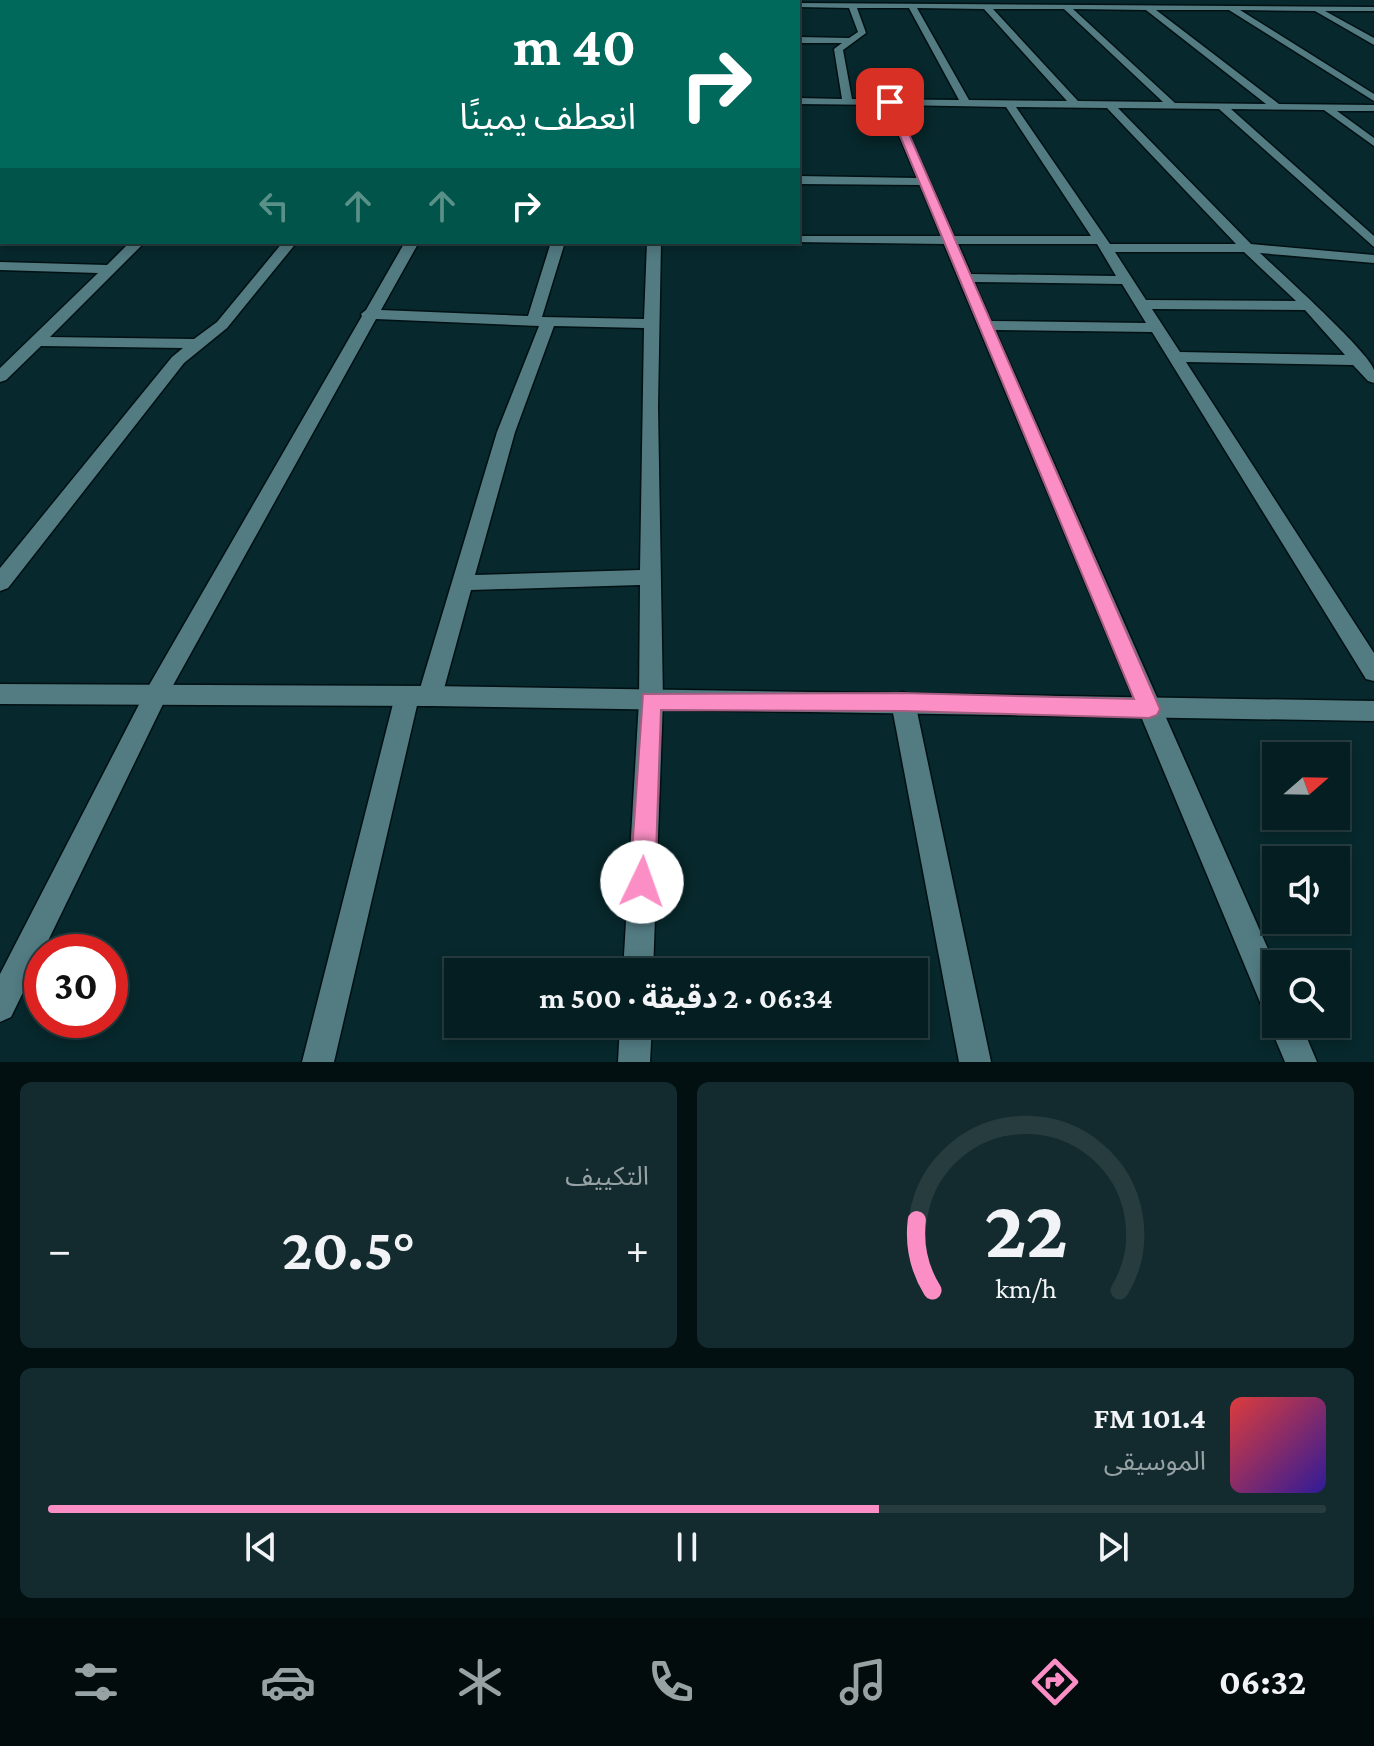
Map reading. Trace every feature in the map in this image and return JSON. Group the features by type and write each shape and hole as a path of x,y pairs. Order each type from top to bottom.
{"street":[{"path":"814,3 986,6 1124,0"},
{"path":"1062,4 1374,9"},
{"path":"1062,4 1172,105"},
{"path":"800,40 846,40 862,33 852,6"},
{"path":"912,6 965,102"},
{"path":"986,6 1075,104"},
{"path":"1147,7 1277,107"},
{"path":"1231,8 1374,98"},
{"path":"1314,8 1374,42"},
{"path":"1080,19 1094,19"},
{"path":"1149,20 1163,20"},
{"path":"846,40 838,49 847,101"},
{"path":"800,101 1374,108"},
{"path":"890,102 1262,971"},
{"path":"1009,103 1176,357 1374,672"},
{"path":"1110,105 1247,248 1309,306 1374,378"},
{"path":"1221,106 1374,243"},
{"path":"1326,107 1374,143"},
{"path":"800,180 925,182"},
{"path":"800,240 949,239 1247,248 1374,259"},
{"path":"0,377 8,362 37,341 136,244"},
{"path":"0,583 178,360 222,325 288,244"},
{"path":"0,1006 156,694 368,314 411,244"},
{"path":"318,1062 418,696 463,583 540,323 558,244"},
{"path":"639,958 651,701 654,244"},
{"path":"0,266 108,269"},
{"path":"966,278 1125,280"},
{"path":"1141,304 1309,306"},
{"path":"368,314 513,318 540,323 652,324"},
{"path":"987,325 1157,328"},
{"path":"37,341 201,344"},
{"path":"1176,357 1359,360"},
{"path":"463,583 650,577"},
{"path":"0,694 903,702 1374,711"},
{"path":"903,702 975,1062"},
{"path":"634,1062 635,1038"},
{"path":"1291,1038 1301,1062"}],"route":[{"path":"642,882 651,701 903,702 1149,709 890,102"}]}
